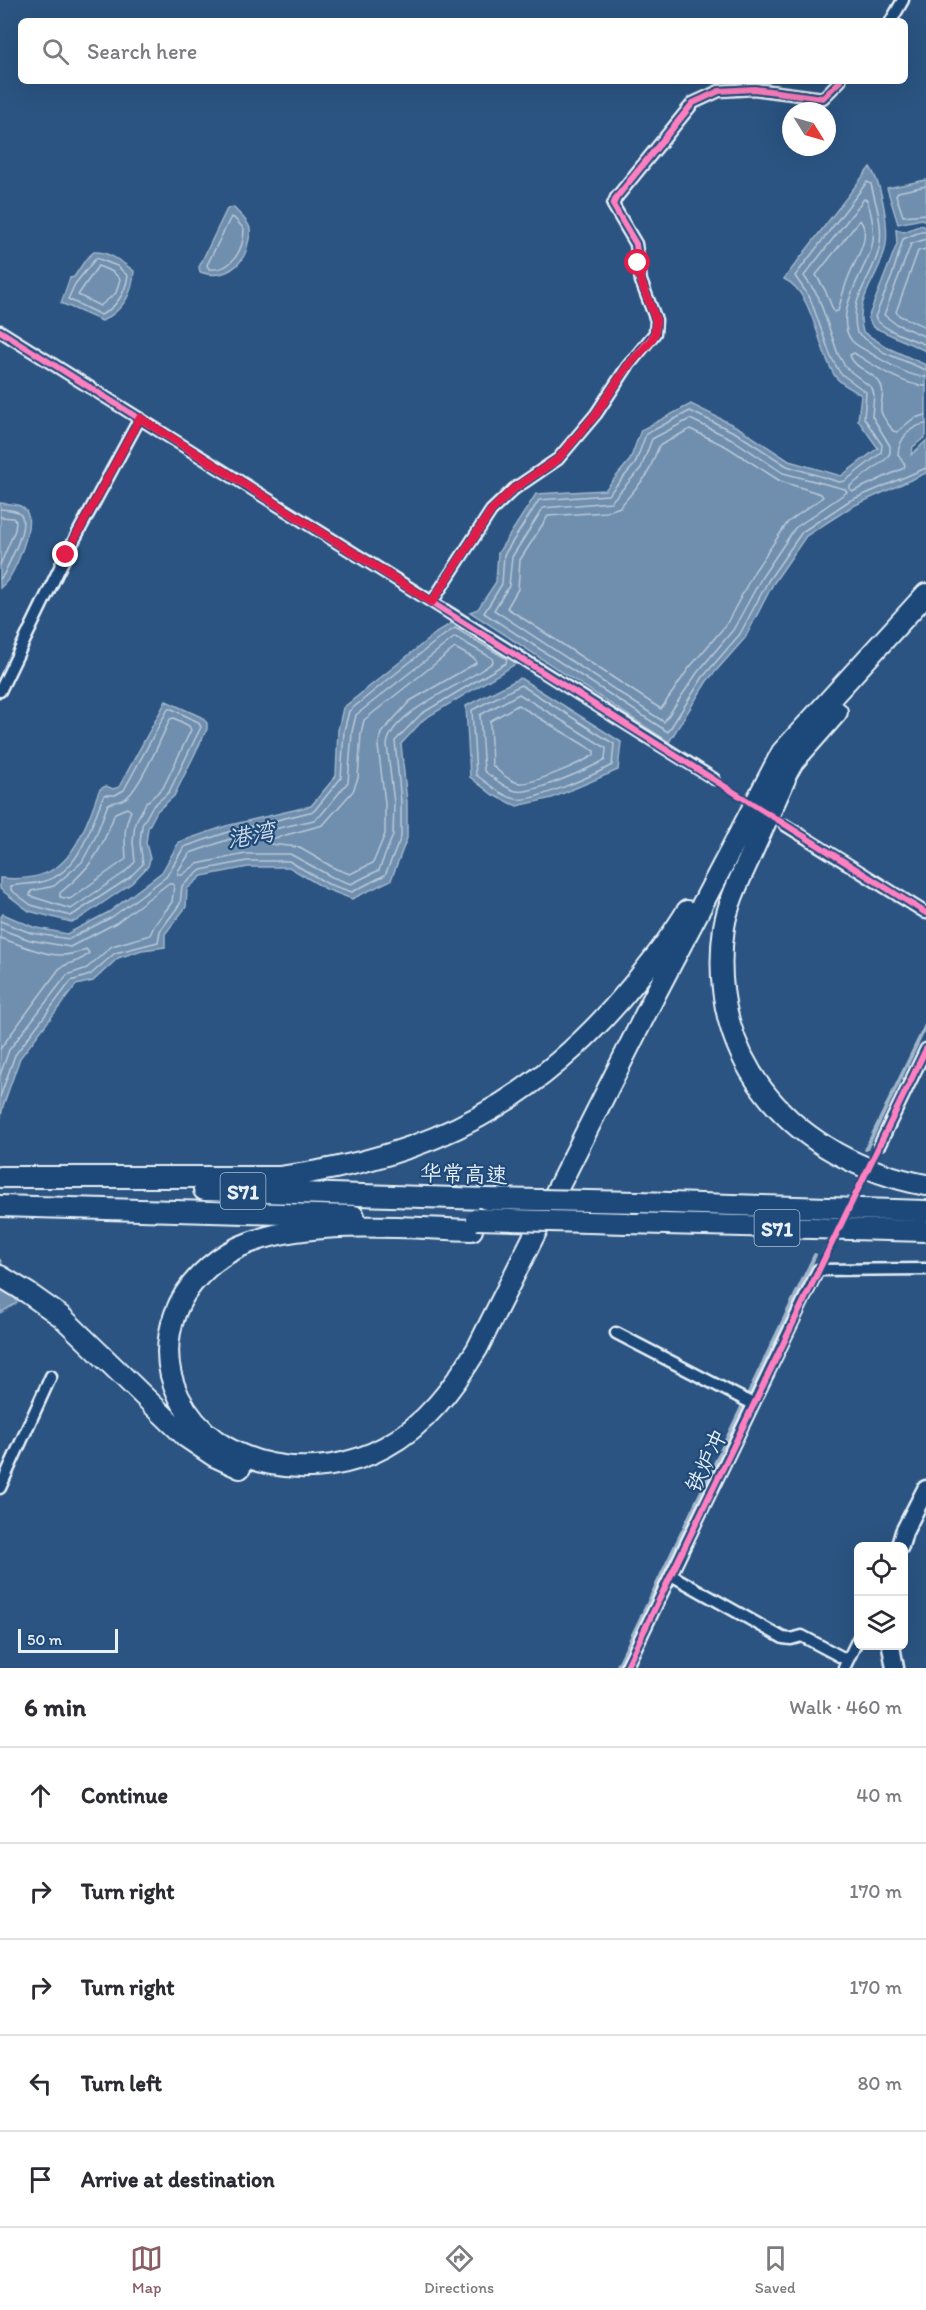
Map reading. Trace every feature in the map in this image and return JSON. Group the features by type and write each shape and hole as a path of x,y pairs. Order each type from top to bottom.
{"highway":[{"path":"0,1177 280,1177 321,1172 406,1150 450,1132 492,1110 536,1082 578,1047 617,1006 683,918 788,757 926,594"},
{"path":"475,1224 341,1227 292,1232 239,1247 215,1262 195,1281 180,1302 171,1326 167,1355 174,1386 185,1409 201,1428 222,1444 248,1458 273,1465 301,1467 330,1466 357,1459 384,1448 410,1431 435,1408 459,1380 477,1349 657,991 788,757 926,611"},
{"path":"788,757 733,896 724,925 722,958 724,997 733,1029 746,1062 765,1093 786,1118 812,1139 840,1157 873,1172 926,1185"},
{"path":"0,1276 62,1317 186,1437 214,1456 245,1470 278,1478 313,1478 347,1473 384,1460 414,1442 439,1421 464,1392 485,1357 735,866 788,757"},
{"name":"华常高速","path":"0,1184 926,1210"},
{"name":"华常高速","path":"0,1206 475,1224"},
{"name":"S71","path":"475,1224 625,1228 706,1234 813,1228 926,1231"}],"main road":[{"path":"901,1542 926,1489"},
{"path":"892,1650 895,1668"}],"street":[{"path":"893,18 903,0"},
{"path":"432,602 491,511 513,489 558,459 596,414 627,367 655,333 656,320 641,281 636,244 613,205 616,198 693,103 719,92 754,89 823,98 837,84"},
{"path":"0,331 714,779"},
{"path":"0,691 66,555 140,418"},
{"path":"785,825 926,913"},
{"path":"880,1144 926,1049"},
{"name":"铁炉冲","path":"626,1668 818,1270 926,1269"},
{"path":"616,1333 753,1404"},
{"path":"0,1488 51,1376"},
{"path":"671,1575 783,1638 791,1639 802,1636 846,1664 854,1647"}],"water":[{"path":"870,167 882,197 886,221 886,244 861,310 863,332 888,348 926,365 926,436 913,447 911,455 926,441 926,473 851,507 806,536 773,584 745,638 707,681 669,742 470,612 478,609 496,582 498,553 536,494 605,490 630,460 641,430 691,404 739,428 789,461 841,476 878,448 858,420 861,395 835,376 802,296 784,279"},
{"path":"926,180 926,222 922,219 898,224 887,188"},
{"path":"233,207 246,220 250,229 246,251 242,259 231,270 224,273 200,272 199,267 227,209"},
{"path":"921,225 926,227 926,351 873,327 868,318 897,244 896,229 904,232"},
{"path":"94,252 110,255 134,271 129,294 125,301 121,307 102,321 61,303 70,278 74,277 86,259"},
{"path":"0,503 14,504 24,508 28,517 28,525 24,545 16,564 0,588"},
{"name":"港湾","path":"456,620 522,660 424,719 401,744 407,802 407,838 391,880 352,899 326,889 289,867 248,867 202,876 187,889 186,907 165,934 165,947 142,950 118,958 93,981 76,985 20,1058 0,1121 0,918 3,914 33,927 67,934 109,912 162,872 179,842 226,826 311,806 336,776 338,730 343,708 436,633"},
{"path":"520,678 621,742 618,770 552,798 517,806 493,795 470,777 466,706"},
{"path":"166,701 201,717 207,723 207,729 174,796 157,811 148,828 146,843 150,859 148,866 132,883 76,921 71,922 29,911 0,889 0,878 19,879 47,873 67,857 83,831 100,789 106,786 113,789 119,787"},
{"path":"0,1259 17,1303 0,1313"}],"waterway":[{"path":"866,1149 926,1025"},
{"path":"617,1668 815,1255"}],"tunnel":[{"path":"714,779 785,825"},
{"path":"847,1211 880,1144"},
{"path":"818,1270 840,1225"}],"cycle path":[{"path":"432,602 491,511 514,489 558,459 596,414 627,367 655,333 656,320 641,281 636,244 613,205 616,198 693,103 719,91 754,89 823,98 837,84"},
{"path":"0,331 926,913"},
{"path":"626,1668 926,1049"}],"route":[{"path":"66,555 140,418 432,602 491,511 513,489 558,459 596,414 627,367 650,342 655,333 656,320 641,281 638,263"}]}
